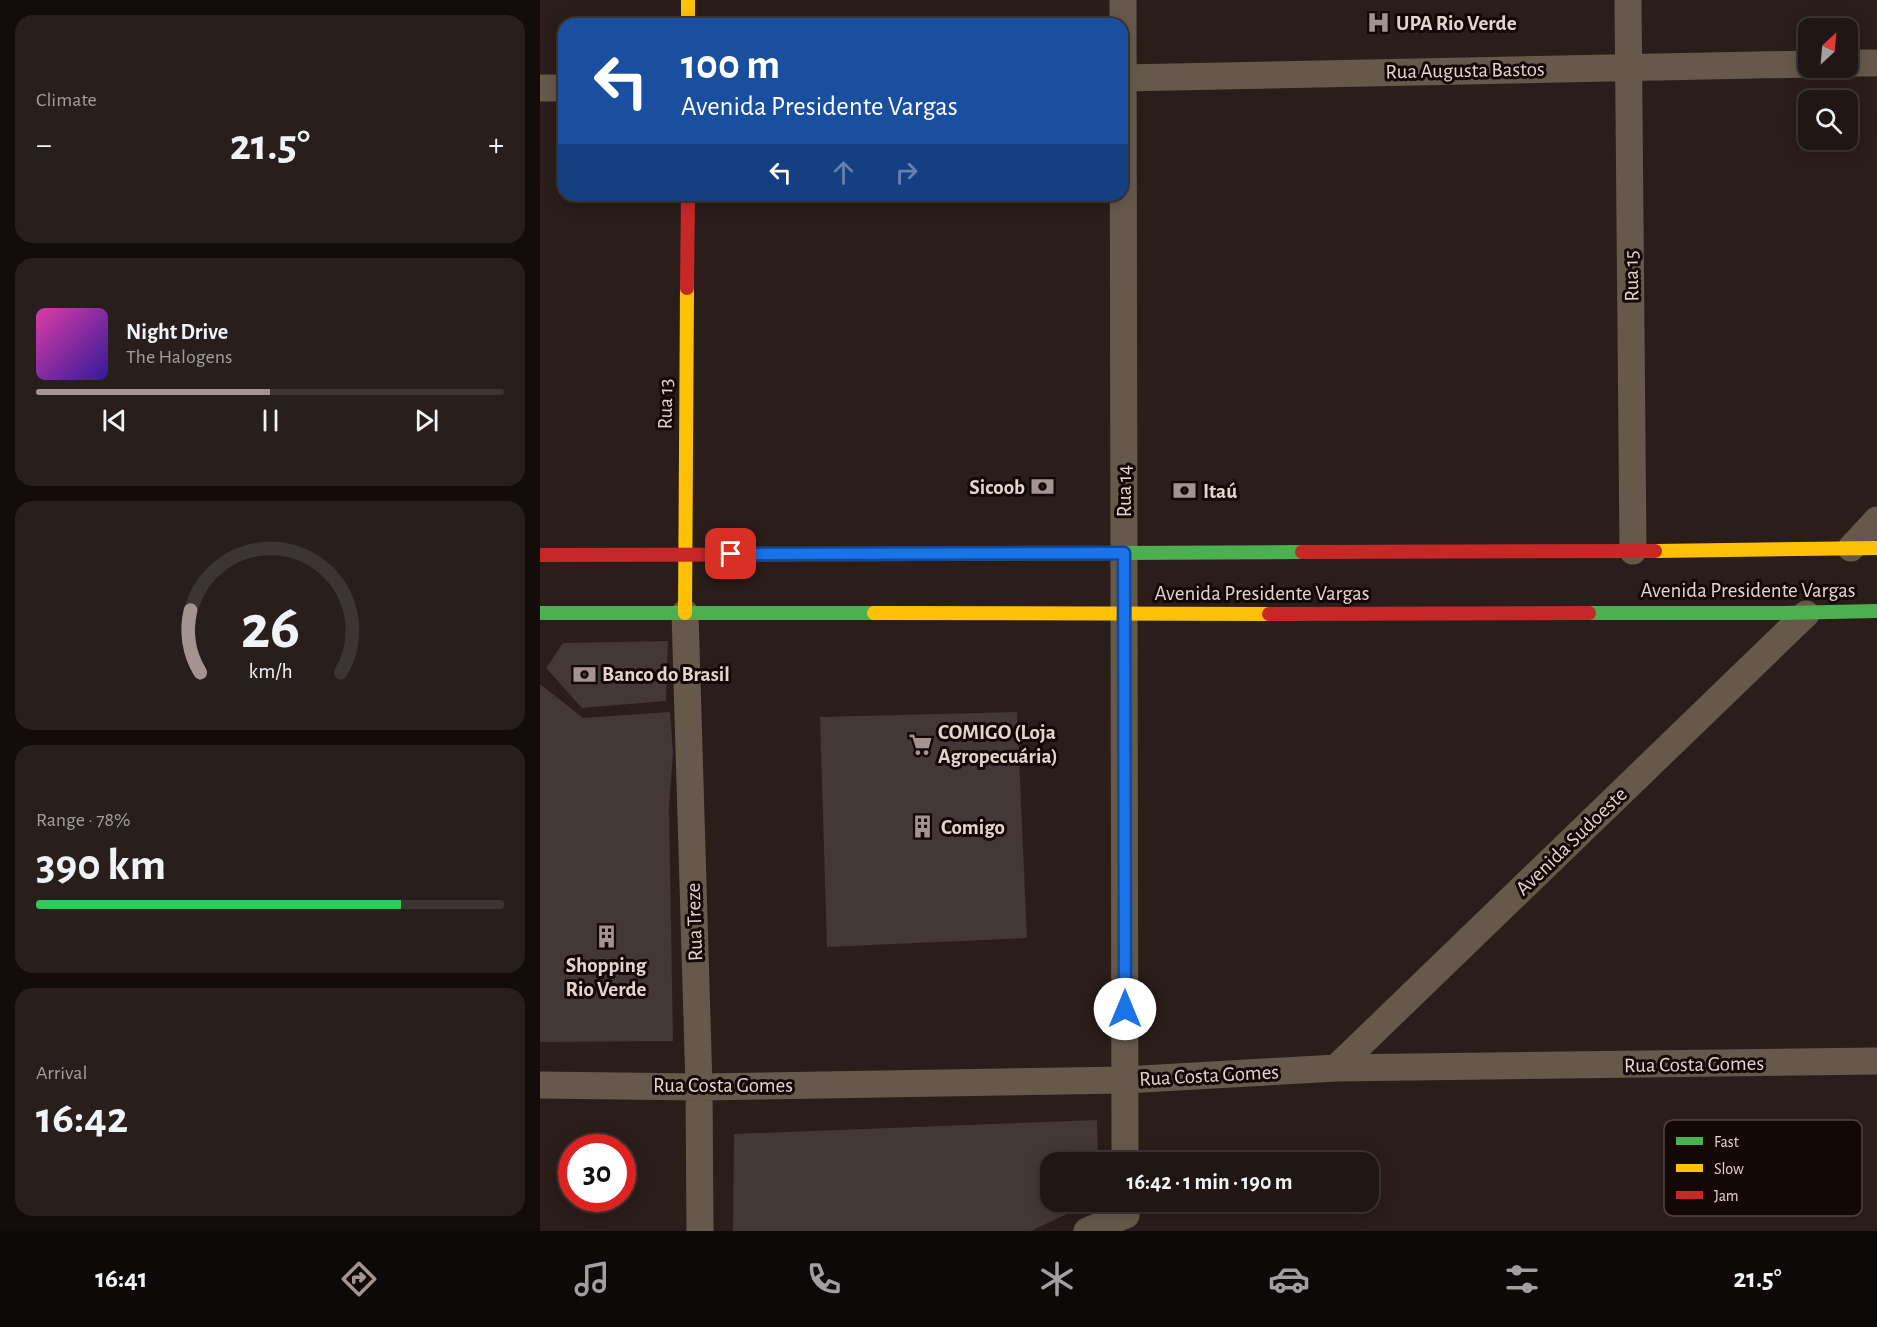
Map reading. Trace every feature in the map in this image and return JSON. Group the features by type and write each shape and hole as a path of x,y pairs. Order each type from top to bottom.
{"main road":[{"path":"688,0 688,18"},
{"name":"Rua 13","path":"685,614 688,201"},
{"name":"Avenida Presidente Vargas","path":"540,555 1633,552 1864,548"},
{"name":"Avenida Presidente Vargas","path":"540,614 1125,615 1635,612 1806,614 1877,611"}],"street":[{"name":"Rua 14","path":"1123,0 1123,18"},
{"name":"Rua 15","path":"1628,0 1633,552"},
{"path":"1858,63 1877,63"},
{"name":"Rua Augusta Bastos","path":"1128,78 1798,64"},
{"path":"540,88 558,88"},
{"name":"Rua 14","path":"1123,201 1125,1152"},
{"path":"1864,548 1877,520"},
{"name":"Rua Treze","path":"685,614 699,1086 700,1231"},
{"name":"Avenida Sudoeste","path":"1336,1068 1806,614"},
{"name":"Rua Costa Gomes","path":"540,1086 1125,1080 1336,1068 1877,1061"},
{"path":"1087,1231 1126,1216"}],"building":[{"path":"668,641 666,701 582,708 546,668 563,643"},
{"name":"Shopping Rio Verde","path":"540,684 583,718 670,712 673,752 669,807 673,1041 540,1042"},
{"name":"Comigo","path":"1017,712 1027,938 827,947 820,717"},
{"path":"1097,1120 1098,1152 1040,1152 1040,1212 1071,1212 1031,1231 733,1231 734,1134"}],"traffic: fast":[{"path":"945,554 1302,552"},
{"path":"1589,613 1877,611"},
{"path":"540,613 874,613"}],"traffic: slow":[{"path":"688,0 688,18"},
{"path":"685,613 687,288"},
{"path":"1655,551 1877,548"},
{"path":"874,613 1269,614"}],"traffic: jam":[{"path":"687,288 688,201"},
{"path":"1302,552 1655,551"},
{"path":"540,555 945,554"},
{"path":"1269,614 1589,613"}],"place":[{"name":"UPA Rio Verde","path":"1378,23"},
{"name":"Sicoob","path":"1043,487"},
{"name":"Itaú","path":"1185,491"},
{"name":"Banco do Brasil","path":"584,674"},
{"name":"COMIGO (Loja Agropecuária)","path":"920,744"},
{"name":"Comigo","path":"923,827"},
{"name":"Shopping Rio Verde","path":"606,937"}],"route":[{"path":"731,554 1124,553 1125,1009"}]}
